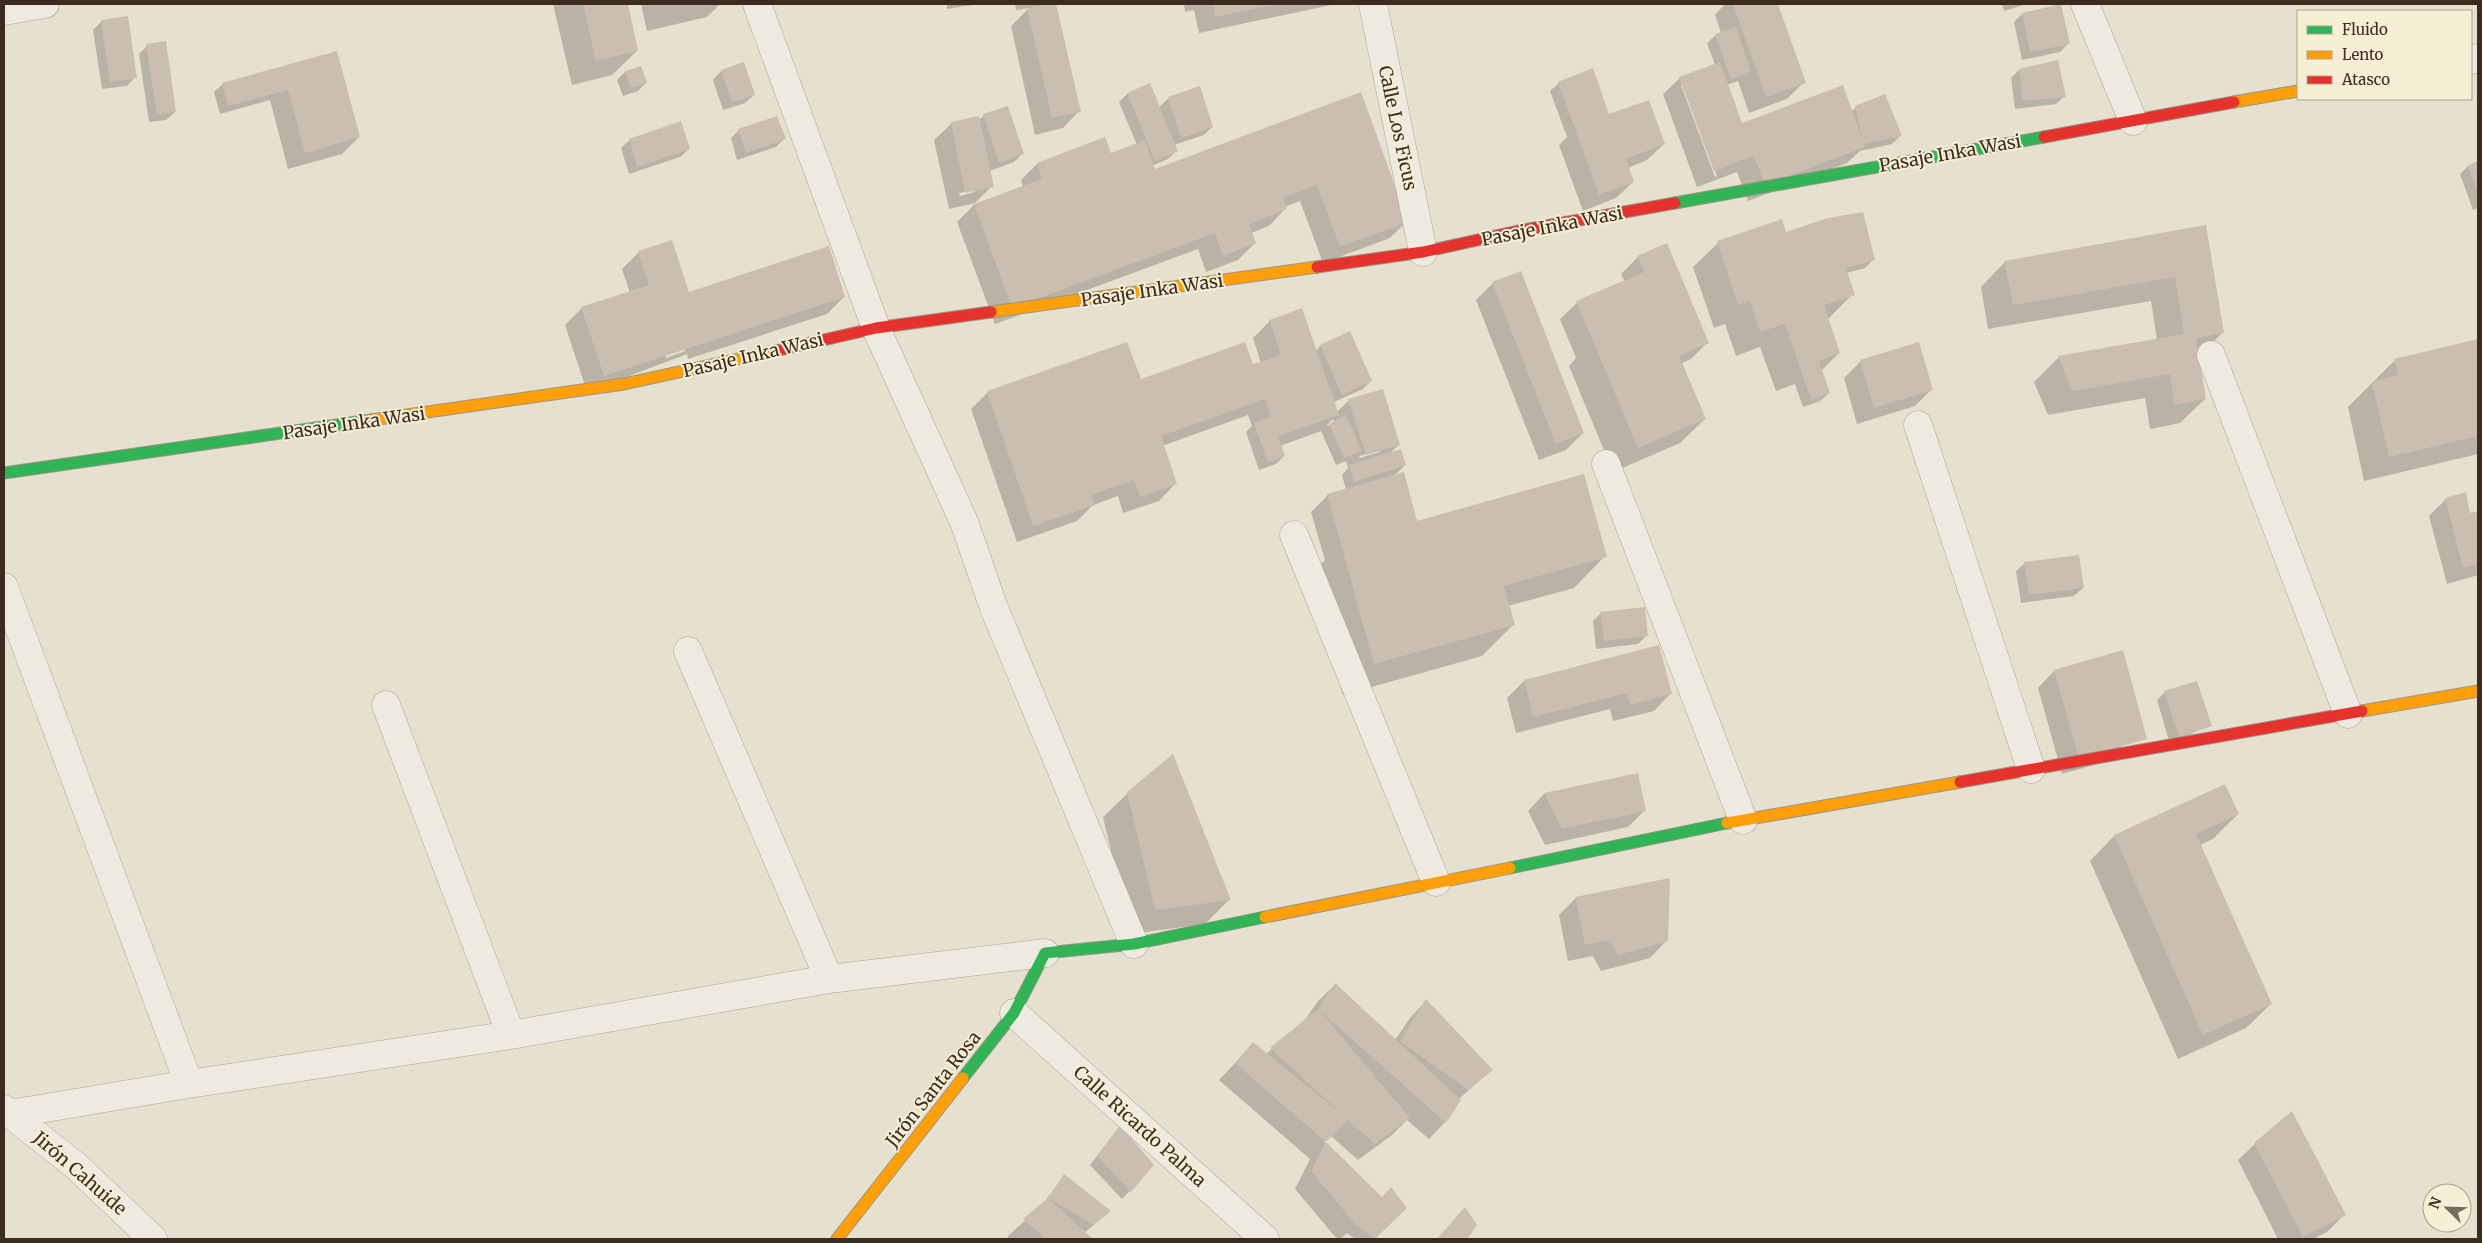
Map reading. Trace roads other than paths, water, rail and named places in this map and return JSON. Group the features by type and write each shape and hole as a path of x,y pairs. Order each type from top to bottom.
{"street":[{"path":"4,11 45,4"},
{"path":"757,4 876,328 964,522 994,608 1134,944"},
{"name":"Calle Los Ficus","path":"1373,4 1424,252"},
{"path":"2085,4 2133,121"},
{"name":"Pasaje Inka Wasi","path":"4,473 624,384 876,328 1424,252 1518,231 2297,91"},
{"path":"2210,355 2348,714"},
{"path":"1918,425 2031,769"},
{"path":"1606,464 1743,820"},
{"path":"1294,535 1436,882"},
{"path":"4,587 189,1084"},
{"path":"688,650 829,979"},
{"path":"7,1112 511,1035 829,979 1134,944 1743,820 2478,691"},
{"path":"386,705 511,1035"},
{"name":"Jirón Santa Rosa","path":"837,1239 1014,1013 1045,953"},
{"name":"Calle Ricardo Palma","path":"1014,1013 1265,1239"},
{"name":"Jirón Cahuide","path":"7,1112 76,1166 153,1239"}]}
